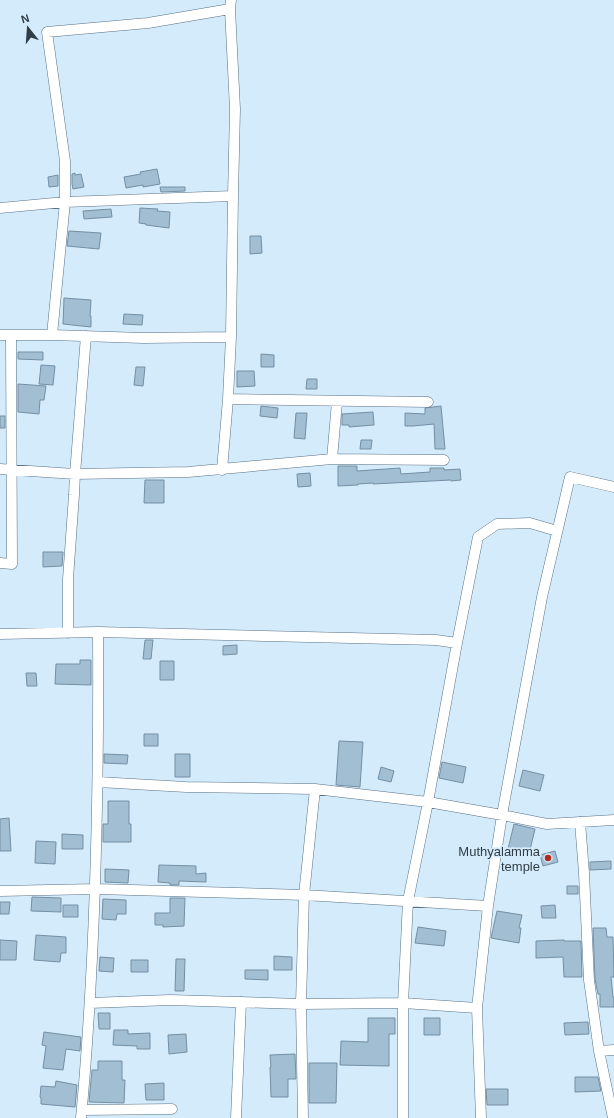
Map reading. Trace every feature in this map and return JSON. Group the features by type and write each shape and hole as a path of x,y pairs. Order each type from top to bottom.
{"street":[{"path":"52,335 65,202 65,161 47,32 148,23 230,5 236,109 231,337 222,470"},
{"path":"0,208 65,202 233,196"},
{"path":"0,335 143,338 231,337"},
{"path":"0,563 12,564 11,336"},
{"path":"68,633 68,579 74,474 86,336"},
{"path":"228,399 337,402 428,402"},
{"path":"332,459 337,402"},
{"path":"0,469 74,474 188,472 332,459 444,460"},
{"path":"481,1118 477,1008 488,906 502,815 542,597 570,477 614,486"},
{"path":"403,1118 402,1003 408,901 478,537 497,524 530,523 557,531"},
{"path":"98,632 96,889 87,1056 82,1114 172,1109"},
{"path":"0,634 98,632 436,640 457,643"},
{"path":"98,782 186,787 315,789 428,802 547,824 614,820"},
{"path":"303,1118 301,1004 304,895 315,789"},
{"path":"580,822 585,881 589,980 599,1051 611,1099 613,1118"},
{"path":"0,891 96,889 304,895 488,906"},
{"path":"90,1003 170,1000 301,1004 402,1003 477,1008"},
{"path":"236,1118 241,1002"},
{"path":"599,1051 614,1050"}],"building":[{"path":"157,169 160,184 126,188 124,177"},
{"path":"75,173 75,175 81,174 84,187 73,189 72,174"},
{"path":"58,175 58,186 49,187 48,177"},
{"path":"160,187 185,187 185,191 161,192"},
{"path":"140,208 158,209 157,211 170,212 169,228 139,223"},
{"path":"111,209 112,217 84,219 83,211"},
{"path":"69,231 101,233 99,249 67,246"},
{"path":"250,236 261,236 262,253 250,254"},
{"path":"64,298 91,300 91,327 63,324"},
{"path":"124,314 143,315 142,325 123,324"},
{"path":"18,352 43,352 43,360 18,359"},
{"path":"261,354 274,355 274,367 261,367"},
{"path":"41,365 55,366 53,385 39,384"},
{"path":"136,367 145,367 143,386 134,385"},
{"path":"237,371 254,371 255,386 237,387"},
{"path":"307,379 317,379 317,389 306,389"},
{"path":"18,384 46,386 44,400 40,400 39,414 18,412"},
{"path":"261,406 278,408 277,418 260,416"},
{"path":"441,406 445,449 435,449 434,424 405,426 405,413 425,414 425,408"},
{"path":"373,412 374,425 349,427 349,425 342,425 342,414"},
{"path":"296,413 307,413 305,439 294,438"},
{"path":"0,416 5,416 5,428 0,428"},
{"path":"361,440 372,440 371,449 360,449"},
{"path":"338,466 357,466 357,471 400,468 401,474 430,472 430,468 444,468 444,470 460,469 461,480 373,483 338,486"},
{"path":"310,473 311,486 298,487 297,474"},
{"path":"145,480 164,480 164,503 144,503"},
{"path":"43,552 63,552 62,566 43,567"},
{"path":"145,640 153,640 151,659 143,659"},
{"path":"237,645 237,654 223,655 223,646"},
{"path":"80,660 91,660 91,685 55,684 56,664 80,664"},
{"path":"160,661 174,661 174,680 160,680"},
{"path":"26,673 36,673 37,686 27,686"},
{"path":"144,734 158,734 158,746 144,746"},
{"path":"339,741 363,742 360,787 336,785"},
{"path":"104,754 128,755 127,764 104,763"},
{"path":"175,754 190,754 190,777 175,777"},
{"path":"442,762 466,767 463,783 439,778"},
{"path":"381,767 394,771 391,782 378,779"},
{"path":"523,770 544,775 540,791 519,786"},
{"path":"108,801 129,801 131,842 103,842 103,824 108,824"},
{"path":"9,818 11,851 0,851 0,819"},
{"path":"514,824 535,829 529,854 508,849"},
{"path":"62,834 83,835 83,849 62,849"},
{"path":"36,841 56,842 55,864 35,863"},
{"path":"555,851 558,862 543,866 540,855"},
{"path":"611,861 611,869 590,870 590,862"},
{"path":"159,865 196,866 196,874 206,873 206,882 179,881 179,885 170,885 170,883 158,882"},
{"path":"105,869 129,870 128,883 105,882"},
{"path":"567,886 578,886 578,894 567,894"},
{"path":"32,897 61,898 61,912 31,911"},
{"path":"170,898 185,898 184,926 163,927 163,925 155,925 155,913 170,913"},
{"path":"103,899 126,900 126,914 117,914 116,920 102,919"},
{"path":"0,902 10,902 9,914 0,914"},
{"path":"63,905 78,905 78,917 63,917"},
{"path":"555,905 556,918 542,918 541,906"},
{"path":"497,911 522,915 519,928 521,928 519,943 491,938"},
{"path":"418,927 446,931 444,946 415,943"},
{"path":"593,928 606,928 607,937 613,937 614,977 611,977 614,1007 600,1007 600,994 598,994 595,979"},
{"path":"36,935 66,937 66,953 61,953 60,962 34,960"},
{"path":"0,940 17,941 16,960 0,960"},
{"path":"536,941 581,941 582,977 564,977 563,957 536,958"},
{"path":"274,956 292,957 292,970 274,970"},
{"path":"100,957 114,958 113,972 99,971"},
{"path":"176,959 185,959 184,991 175,991"},
{"path":"131,960 148,960 148,972 131,972"},
{"path":"245,970 268,970 268,980 245,979"},
{"path":"98,1013 110,1013 110,1029 99,1029"},
{"path":"368,1018 395,1018 395,1034 389,1034 389,1066 340,1065 341,1041 368,1042"},
{"path":"424,1018 440,1018 440,1035 424,1035"},
{"path":"588,1022 589,1034 565,1035 564,1023"},
{"path":"114,1030 128,1030 128,1034 150,1033 150,1049 137,1049 137,1046 113,1045"},
{"path":"44,1032 81,1037 80,1051 66,1049 63,1070 43,1068 46,1046 42,1045"},
{"path":"186,1034 187,1052 169,1054 168,1035"},
{"path":"295,1054 296,1079 288,1079 288,1097 271,1097 270,1055"},
{"path":"98,1061 122,1061 122,1080 125,1080 124,1103 89,1102 92,1070 98,1070"},
{"path":"309,1063 337,1063 336,1103 309,1103"},
{"path":"575,1077 598,1077 601,1091 575,1092"},
{"path":"56,1081 77,1085 75,1107 41,1104 41,1086 55,1087"},
{"path":"164,1083 164,1100 146,1100 145,1084"},
{"path":"486,1089 508,1089 508,1105 487,1105"}],"place":[{"name":"Muthyalamma temple","path":"548,858"}]}
